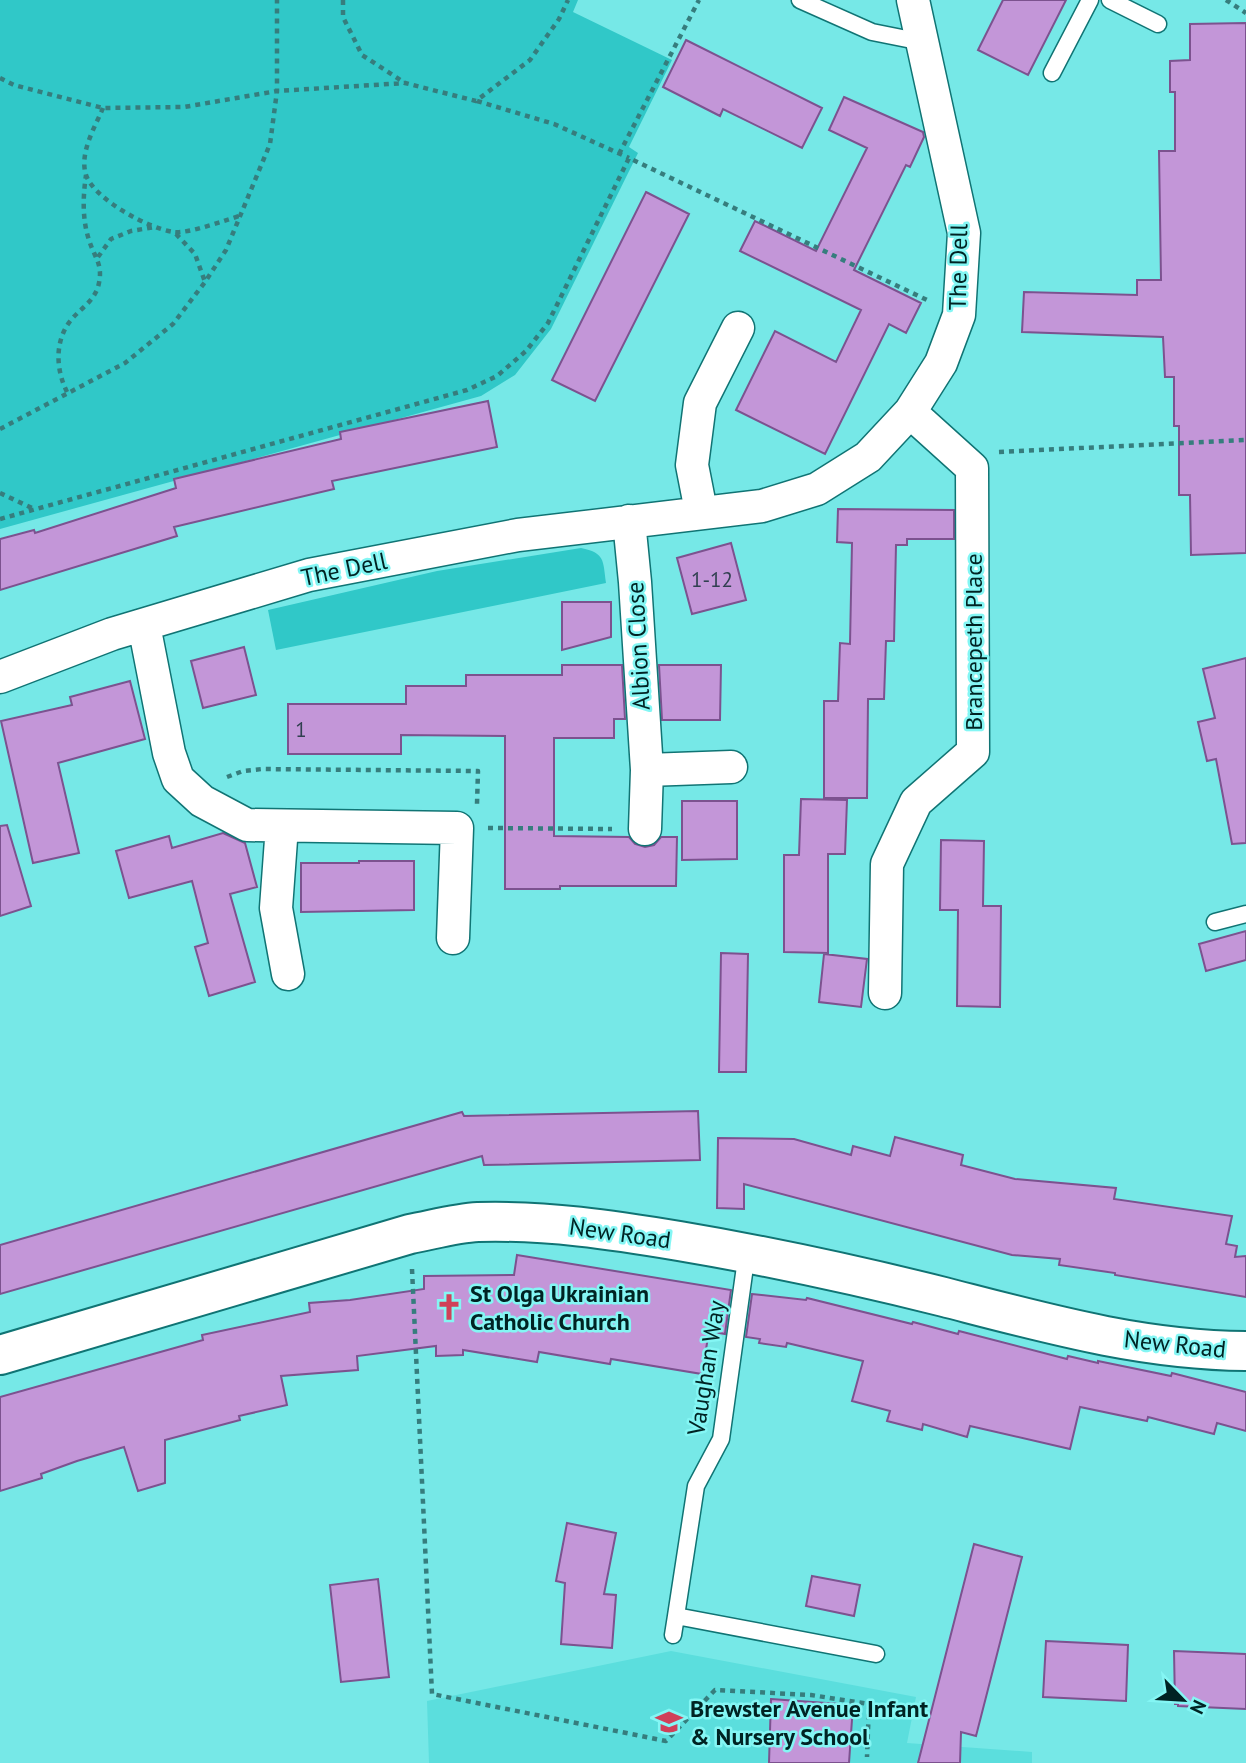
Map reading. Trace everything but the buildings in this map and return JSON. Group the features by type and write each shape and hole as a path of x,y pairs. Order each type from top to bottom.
{"street":[{"name":"The Dell","path":"0,677 144,625 309,575 518,536 762,506 817,489 868,457 910,412 941,363 959,315 964,233 913,0"},
{"path":"701,512 692,465 699,403 738,328"},
{"name":"Brancepeth Place","path":"885,993 887,864 916,802 973,752 972,468 910,412"},
{"name":"Albion Close","path":"629,521 647,770 645,829"},
{"path":"144,625 170,753 178,779 202,802 247,825 467,828 453,937"},
{"path":"647,770 731,767"},
{"path":"282,826 276,908 288,974"},
{"name":"New Road","path":"0,1355 410,1234 475,1222 537,1223 613,1230 747,1252 1143,1344 1207,1351 1246,1351"}],"lane":[{"path":"800,0 873,32 922,42"},
{"path":"1052,73 1090,0"},
{"path":"1110,0 1158,24"},
{"path":"1215,922 1246,914"},
{"name":"Vaughan Way","path":"673,1635 696,1486 721,1439 747,1252"},
{"path":"676,1616 876,1654"}],"path":[{"path":"0,429 125,363 173,324 226,250 243,215 270,144 278,91 277,0"},
{"path":"343,0 343,17 362,55 405,83"},
{"path":"476,101 530,61 559,19 568,0"},
{"path":"619,154 699,0"},
{"path":"1226,0 1246,13"},
{"path":"0,78 14,85 103,108 184,107 278,91 405,83 554,124 959,315"},
{"path":"67,392 60,377 60,342 71,320 86,307 97,290 100,273 98,257 89,240 83,201 85,154 103,108"},
{"path":"0,519 467,390 497,376 526,351 548,323 629,158"},
{"path":"86,175 98,192 136,220 175,233 195,254 205,282"},
{"path":"175,233 243,215"},
{"path":"98,257 111,239 131,231 156,227"},
{"path":"957,454 1246,440"},
{"path":"0,494 35,510"},
{"path":"190,791 243,771 262,769 478,771 467,828 645,829"},
{"path":"410,1234 432,1694 666,1741 715,1690 811,1695 869,1703 867,1757"}],"shaded area":[{"path":"0,0 578,0 573,12 672,60 629,147 638,153 551,329 515,375 481,396 0,529"},
{"path":"581,548 599,555 606,583 276,650 268,610 437,571"},
{"name":"Brewster Avenue Infant & Nursery School","path":"671,1651 916,1697 907,1743 1032,1752 1032,1763 429,1763 427,1701"}],"place":[{"name":"St Olga Ukrainian Catholic Church","path":"449,1307"},
{"name":"Brewster Avenue Infant & Nursery School","path":"669,1722"}]}
